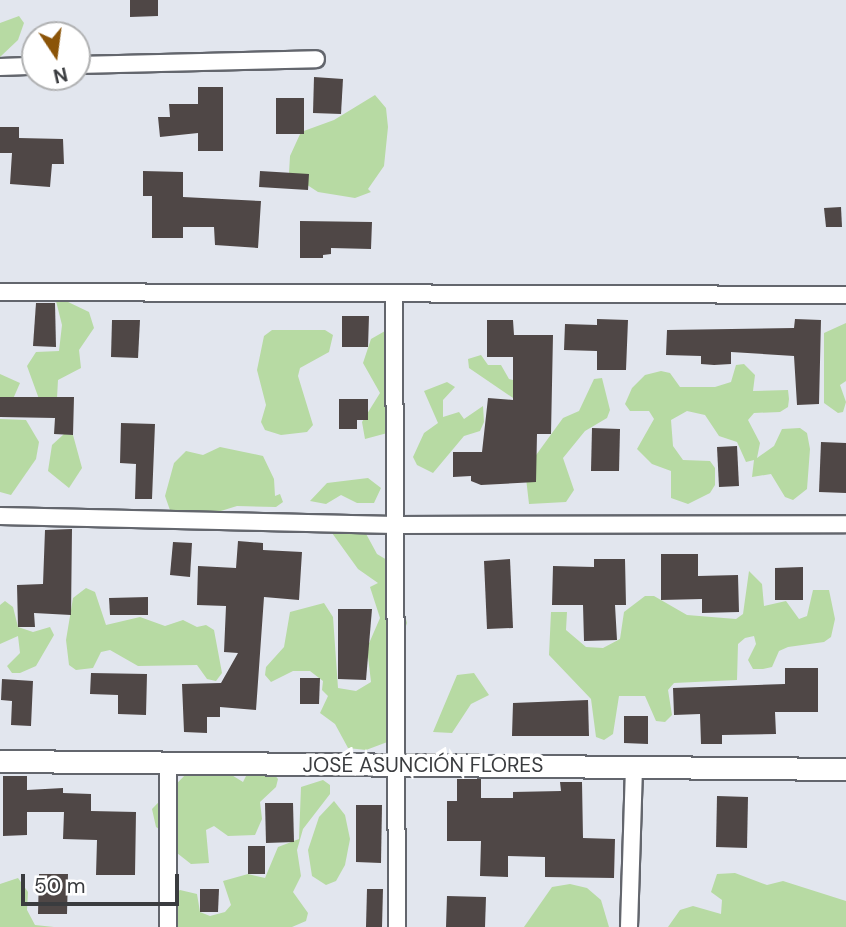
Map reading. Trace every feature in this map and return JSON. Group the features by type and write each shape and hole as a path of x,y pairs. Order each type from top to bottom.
{"street":[{"path":"91,65 316,60"},
{"path":"0,67 21,66"},
{"path":"0,292 394,296 846,295"},
{"path":"394,296 397,927"},
{"path":"0,516 395,525 846,524"},
{"name":"JOSÉ ASUNCIÓN FLORES","path":"0,761 846,769"},
{"path":"168,763 169,927"},
{"path":"629,927 634,767"}],"green space":[{"path":"19,16 23,21 18,40 0,57 0,23"},
{"path":"375,95 386,108 388,127 384,166 368,189 371,192 355,198 318,192 289,173 290,156 301,132 334,120"},
{"path":"56,301 66,301 89,312 94,328 79,350 81,368 58,380 57,398 39,399 27,366 36,352 59,351 62,325"},
{"path":"846,323 846,381 840,385 846,402 843,412 838,413 824,403 824,333"},
{"path":"272,330 325,330 333,335 329,352 300,368 298,376 313,425 307,432 281,435 265,430 261,422 266,405 257,370 264,336"},
{"path":"385,331 392,337 385,387 391,392 391,432 365,439 362,422 380,393 363,363 371,339"},
{"path":"481,355 488,365 501,365 509,379 517,381 516,400 469,368 468,359"},
{"path":"744,364 755,375 753,391 788,390 788,407 780,412 754,413 748,420 760,443 757,458 774,446 782,429 800,428 807,433 810,449 807,489 793,500 785,497 771,474 752,477 754,460 746,462 737,442 719,436 705,415 687,411 671,420 673,446 683,460 710,461 715,468 715,485 710,493 688,504 671,498 671,471 652,464 637,449 654,419 649,411 630,411 625,404 632,388 645,375 661,371 670,373 680,387 715,387 731,382 736,365"},
{"path":"0,374 20,383 13,399 0,398"},
{"path":"602,378 610,410 607,418 585,431 563,458 574,490 566,502 529,504 526,478 531,462 563,418 579,411 594,379"},
{"path":"447,382 455,387 443,400 443,417 459,412 464,419 483,406 484,422 480,431 464,436 433,473 417,465 413,457 424,433 438,423 424,391"},
{"path":"0,419 26,420 39,442 36,459 11,495 0,492"},
{"path":"64,434 73,435 82,468 69,488 48,471 52,445"},
{"path":"220,447 263,456 274,479 275,496 280,494 283,502 276,507 237,506 195,519 171,513 165,496 174,463 186,451 203,455"},
{"path":"368,478 381,488 374,503 357,503 341,495 326,504 310,501 327,483"},
{"path":"343,525 364,530 377,554 392,563 407,623 401,640 405,675 390,741 366,750 348,748 335,724 320,713 328,696 322,690 323,681 310,671 293,671 271,682 265,675 266,667 284,647 290,612 324,603 333,617 338,688 356,691 371,682 367,648 380,618 370,587 378,583 358,569 332,533"},
{"path":"749,571 762,584 764,606 786,601 799,619 807,616 813,590 829,590 835,619 831,637 824,642 788,647 779,651 772,667 763,669 753,669 748,660 756,644 754,636 745,638 738,644 737,680 674,683 668,690 672,715 665,722 656,721 645,696 619,696 613,734 604,740 596,737 591,699 549,655 551,612 567,612 566,630 586,647 603,648 620,639 624,612 645,596 654,596 687,615 736,619 743,614"},
{"path":"86,588 95,592 106,625 140,617 165,626 183,620 197,627 206,625 214,630 222,673 216,681 207,679 197,665 138,666 110,650 101,652 93,668 76,670 69,665 66,640 73,598"},
{"path":"5,601 13,607 18,627 33,632 50,627 54,635 36,666 20,673 12,673 7,666 20,653 18,636 0,644 0,605"},
{"path":"474,673 489,695 471,704 452,733 433,732 457,675"},
{"path":"222,769 243,782 247,774 272,772 278,779 276,787 260,802 262,819 255,835 228,836 214,826 206,830 209,863 191,864 177,853 171,837 156,827 152,809 188,772"},
{"path":"323,780 330,785 330,794 303,829 297,850 301,876 293,892 308,913 306,921 292,927 171,927 172,895 180,890 197,894 200,912 210,916 225,912 231,905 223,881 248,874 265,878 278,847 299,839 301,787"},
{"path":"334,801 345,815 350,839 345,865 336,881 326,885 312,876 308,850 319,817"},
{"path":"735,873 767,885 783,881 846,901 846,927 668,927 680,910 693,906 721,914 722,900 711,892 717,874"},
{"path":"18,878 28,892 27,910 35,925 54,927 0,927 0,884"},
{"path":"570,884 587,888 601,900 609,927 524,927 552,887"}],"building":[{"path":"130,0 158,0 158,16 130,17"},
{"path":"314,77 343,79 341,114 313,113"},
{"path":"198,87 223,87 223,151 198,151 198,133 160,137 158,117 170,117 169,104 198,104"},
{"path":"276,98 304,98 304,134 276,134"},
{"path":"0,127 19,127 19,138 63,139 64,164 52,164 50,187 10,184 12,153 0,153"},
{"path":"143,171 183,172 183,197 261,201 258,248 215,245 214,227 183,227 183,238 152,238 152,196 143,196"},
{"path":"260,171 309,174 308,190 259,187"},
{"path":"841,207 842,227 826,227 824,208"},
{"path":"300,221 372,222 371,249 331,248 331,254 323,255 323,258 300,258"},
{"path":"36,303 55,303 56,347 33,346"},
{"path":"342,316 369,316 368,347 342,347"},
{"path":"597,319 628,320 626,370 597,370 597,351 564,350 565,324 597,325"},
{"path":"795,319 821,320 819,404 797,405 794,356 731,352 731,364 714,365 701,364 701,356 666,355 667,330 794,328"},
{"path":"112,320 140,320 138,358 111,357"},
{"path":"487,320 513,320 514,335 553,335 551,434 537,434 536,482 481,485 471,481 471,476 453,477 453,452 482,452 488,398 513,400 513,357 487,357"},
{"path":"0,397 74,397 73,435 54,434 55,418 0,417"},
{"path":"339,399 368,399 368,420 357,420 357,429 339,429"},
{"path":"121,423 155,424 152,499 135,499 136,464 120,463"},
{"path":"592,428 620,429 619,471 591,471"},
{"path":"821,442 846,443 846,493 819,492"},
{"path":"737,446 739,486 719,487 717,447"},
{"path":"72,529 71,615 34,613 35,627 18,627 17,585 43,584 45,530"},
{"path":"238,541 263,543 263,550 302,552 299,600 264,597 256,710 220,707 220,717 207,717 207,733 184,732 182,684 221,683 238,653 224,652 226,606 197,605 198,566 236,568"},
{"path":"173,542 192,543 190,577 170,575"},
{"path":"661,554 698,554 698,576 738,575 739,612 702,613 702,599 661,600"},
{"path":"510,559 513,628 487,629 484,561"},
{"path":"594,559 625,559 626,605 615,605 617,640 584,641 583,605 552,605 553,566 594,567"},
{"path":"803,567 803,600 775,600 775,568"},
{"path":"148,597 148,615 110,615 109,598"},
{"path":"338,609 372,609 366,680 338,679"},
{"path":"785,668 818,668 818,712 775,712 776,734 722,735 722,744 701,744 700,714 674,715 673,688 785,684"},
{"path":"91,673 147,674 146,715 118,714 118,695 90,694"},
{"path":"300,678 320,678 319,704 300,704"},
{"path":"2,679 33,681 31,726 11,725 12,701 1,700"},
{"path":"588,700 589,736 512,736 513,703"},
{"path":"624,716 648,716 648,744 624,743"},
{"path":"3,776 27,776 27,790 63,788 63,793 91,794 91,811 136,812 135,875 96,875 97,840 63,839 64,812 27,812 27,835 3,836"},
{"path":"457,779 481,779 481,798 513,798 513,792 561,791 560,782 582,782 583,838 615,839 614,878 545,877 545,857 508,856 508,877 480,876 481,841 447,841 447,801 457,801"},
{"path":"717,796 748,797 747,848 716,847"},
{"path":"265,803 293,803 294,842 266,843"},
{"path":"356,805 382,805 381,863 356,862"},
{"path":"248,846 265,846 265,874 248,874"},
{"path":"39,874 68,874 67,914 38,914"},
{"path":"200,889 219,889 218,912 200,912"},
{"path":"367,889 383,889 382,927 366,927"},
{"path":"447,896 486,897 485,927 446,927"}]}
